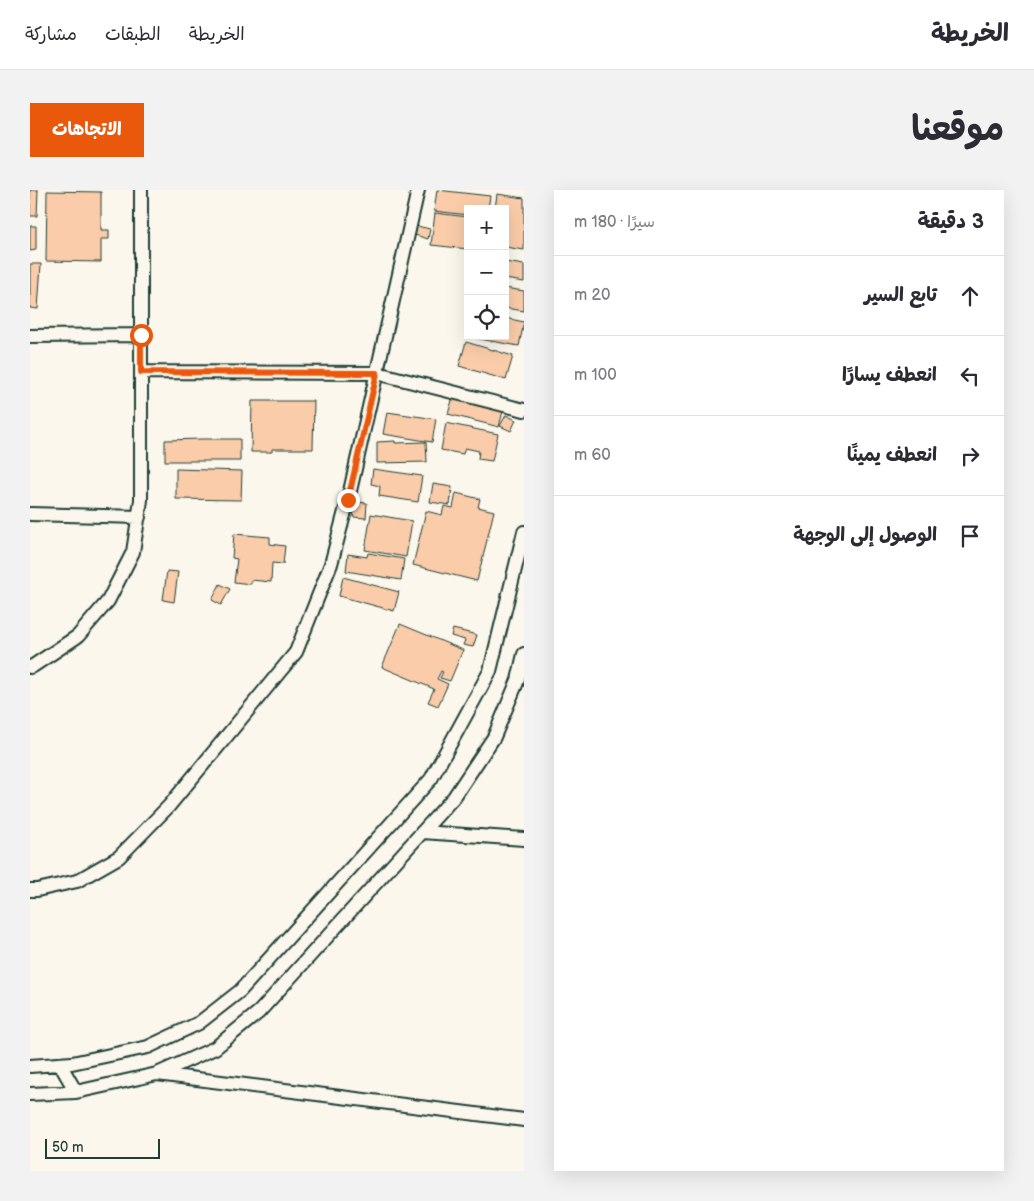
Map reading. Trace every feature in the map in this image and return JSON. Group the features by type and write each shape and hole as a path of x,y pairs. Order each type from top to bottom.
{"street":[{"path":"30,667 78,636 108,601 133,552 142,500 141,190"},
{"path":"30,890 77,881 119,857 169,806 296,652 331,564 348,500 418,190"},
{"path":"30,336 141,335"},
{"path":"141,372 377,373 524,410"},
{"path":"30,514 139,517"},
{"path":"30,1066 72,1063 148,1047 199,1023 240,991 431,779 490,671 524,532"},
{"path":"30,1094 76,1092 157,1074 215,1048 260,1012 454,797 494,737 518,680 524,654"},
{"path":"422,832 524,839"},
{"path":"60,1064 76,1092"},
{"path":"157,1074 524,1120"}],"building":[{"path":"30,190 38,190 37,216 30,216"},
{"path":"437,190 490,196 489,205 464,205 464,215 434,211"},
{"path":"47,191 101,192 101,230 109,230 109,239 101,239 101,262 46,261"},
{"path":"497,194 524,198 524,250 509,248 509,205 496,205"},
{"path":"435,213 464,217 464,249 431,245"},
{"path":"30,226 36,226 36,250 30,251"},
{"path":"417,226 430,229 428,239 415,235"},
{"path":"509,263 524,265 524,282 509,280"},
{"path":"30,264 41,264 38,309 30,308"},
{"path":"509,289 524,291 524,311 509,309"},
{"path":"509,319 524,322 519,346 485,340 509,340"},
{"path":"466,342 513,356 506,380 459,366"},
{"path":"453,397 503,411 499,427 448,414"},
{"path":"252,401 314,401 313,449 272,449 272,452 251,452"},
{"path":"387,412 436,419 432,442 383,434"},
{"path":"506,415 516,420 511,431 500,426"},
{"path":"446,423 498,434 492,461 478,459 479,451 465,448 463,454 441,450"},
{"path":"240,439 240,461 165,461 165,440"},
{"path":"395,441 395,443 426,442 427,462 377,463 377,442"},
{"path":"176,469 242,471 241,500 176,499"},
{"path":"373,469 422,476 418,502 379,496 380,486 371,484"},
{"path":"433,484 452,487 450,505 430,502"},
{"path":"456,493 480,499 478,507 494,511 477,581 413,565 426,511 442,515 444,506 453,508"},
{"path":"355,502 367,503 366,518 353,517"},
{"path":"371,514 412,521 406,557 365,550"},
{"path":"234,534 270,537 270,544 285,546 283,564 272,563 271,582 251,580 251,584 234,582 237,559 232,558"},
{"path":"368,553 404,559 401,580 346,571 348,554 367,557"},
{"path":"167,571 178,572 174,602 163,600"},
{"path":"343,577 399,592 394,611 339,596"},
{"path":"220,584 230,589 221,605 212,600"},
{"path":"400,624 463,650 450,681 440,678 443,672 441,671 437,679 448,684 438,706 428,702 434,689 382,667"},
{"path":"453,629 477,635 473,647 463,645 465,640 451,636"}],"route":[{"path":"141,335 141,372 377,373 348,500"}]}
